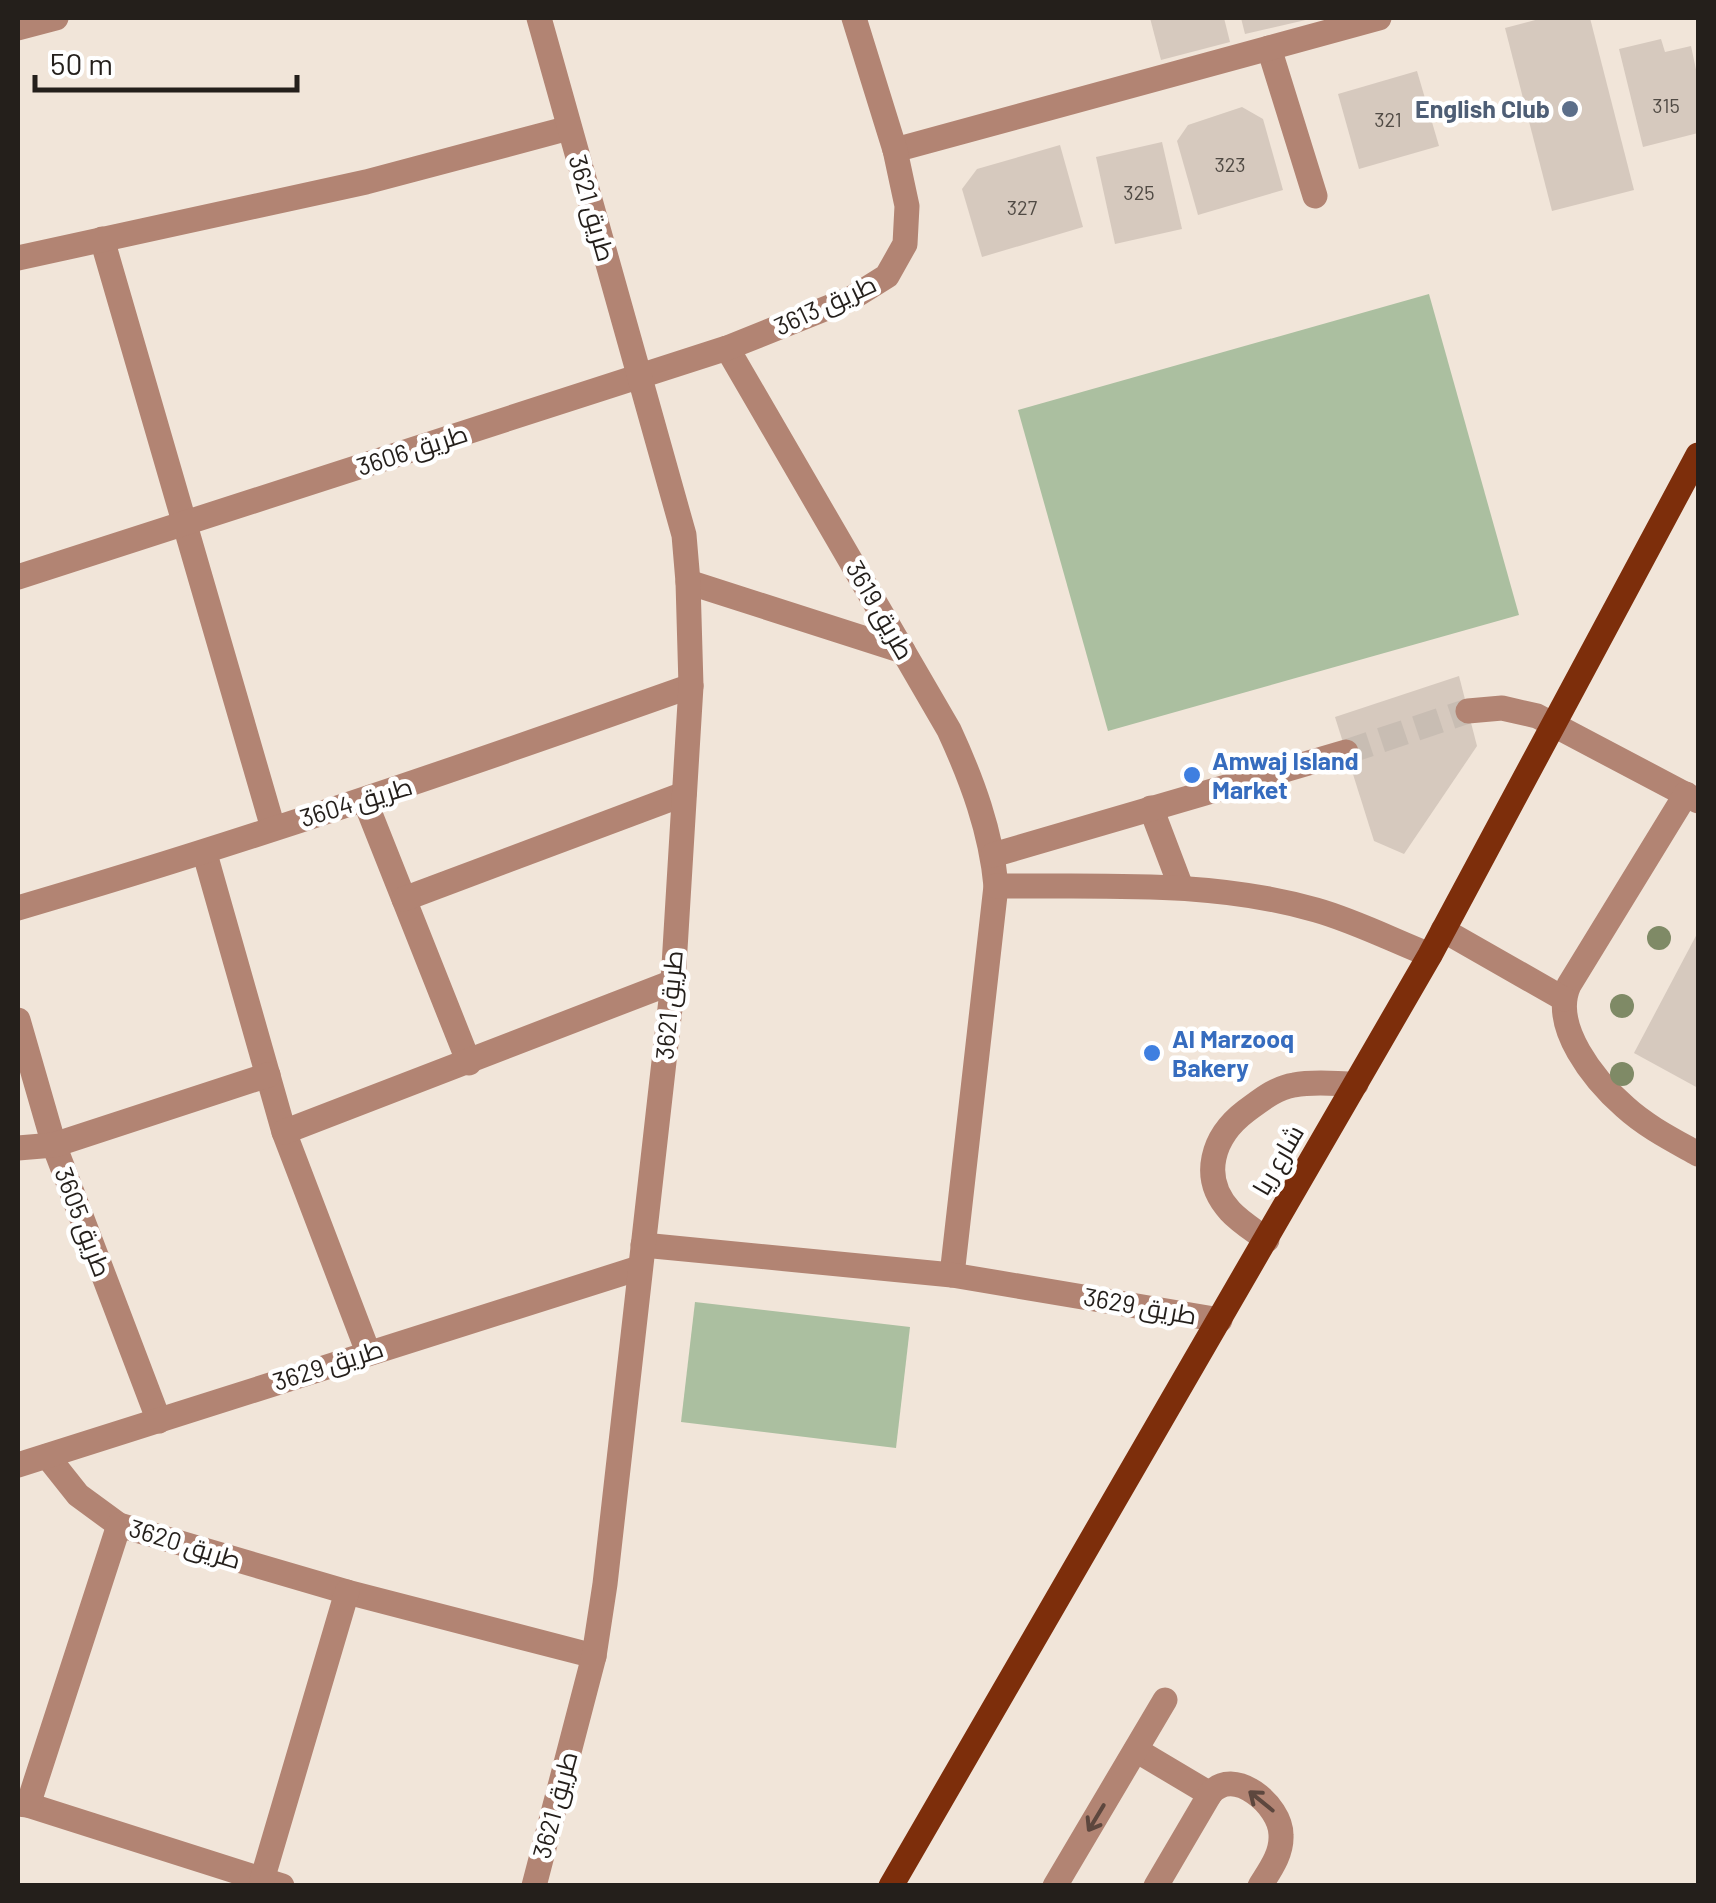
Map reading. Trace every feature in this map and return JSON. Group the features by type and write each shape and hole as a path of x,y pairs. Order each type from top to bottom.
{"main road":[{"name":"شارع ريا","path":"891,1886 1430,956 1698,454"}],"street":[{"path":"18,28 56,18"},
{"name":"طريق 3621","path":"534,1886 594,1656 605,1584 672,982 691,686 684,535 539,18"},
{"name":"طريق 3613","path":"640,378 852,298 888,276 905,244 906,206 895,150 854,18"},
{"path":"895,150 1379,18"},
{"path":"1269,48 1316,196"},
{"name":"طريق 3621","path":"18,258 366,182 569,128"},
{"path":"102,239 273,828"},
{"name":"طريق 3619","path":"727,348 949,730 968,771 993,855 996,886 952,1275"},
{"name":"طريق 3606","path":"18,577 640,378"},
{"path":"688,582 903,651"},
{"name":"طريق 3604","path":"18,908 205,854 273,828 366,801 691,686"},
{"path":"1468,711 1520,710 1692,798 1569,984 1564,999 1568,1028 1602,1083 1624,1107 1652,1128 1698,1154"},
{"path":"993,855 1346,752"},
{"path":"404,898 684,794"},
{"path":"366,801 469,1062"},
{"path":"1151,808 1181,888"},
{"path":"205,854 284,1132 368,1352"},
{"path":"996,886 1228,892 1319,911 1430,956"},
{"path":"1443,930 1564,999"},
{"path":"284,1132 672,982"},
{"name":"طريق 3605","path":"18,1020 54,1145 159,1420"},
{"path":"18,1148 54,1145 268,1075"},
{"path":"1267,1240 1231,1213 1219,1197 1212,1178 1212,1158 1219,1138 1231,1122 1280,1089 1310,1084 1356,1084"},
{"name":"طريق 3629","path":"18,1465 368,1352 641,1256 952,1275 1220,1320"},
{"name":"طريق 3620","path":"47,1456 78,1496 119,1525 347,1592 594,1656"},
{"path":"119,1525 23,1805 272,1883 347,1592"},
{"path":"1056,1886 1165,1700"},
{"path":"1136,1750 1210,1794"},
{"path":"1156,1886 1219,1784 1238,1784 1270,1805 1276,1814 1282,1837 1280,1849 1260,1886"}],"green space":[{"path":"1429,294 1519,615 1108,731 1018,410"},
{"path":"695,1302 910,1327 896,1448 681,1422"}],"building":[{"path":"1150,18 1224,18 1230,42 1161,60"},
{"path":"1241,18 1310,18 1310,19 1245,34"},
{"name":"English Club","path":"1543,18 1590,18 1634,190 1552,211 1505,28"},
{"path":"1661,39 1665,52 1691,46 1698,79 1698,133 1643,147 1619,49"},
{"path":"1417,71 1439,146 1359,169 1338,94"},
{"path":"1242,107 1263,119 1283,190 1198,215 1177,141 1188,125"},
{"path":"1162,142 1182,229 1115,244 1096,157"},
{"path":"1060,145 1083,227 982,257 962,189 977,169"},
{"path":"1459,676 1477,746 1404,854 1374,841 1335,717"},
{"path":"1698,932 1698,1088 1634,1053"}],"tunnel":[{"path":"1346,752 1468,711"}],"place":[{"name":"English Club","path":"1570,109"},
{"name":"Amwaj Island Market","path":"1192,775"},
{"name":"Al Marzooq Bakery","path":"1152,1053"}]}
